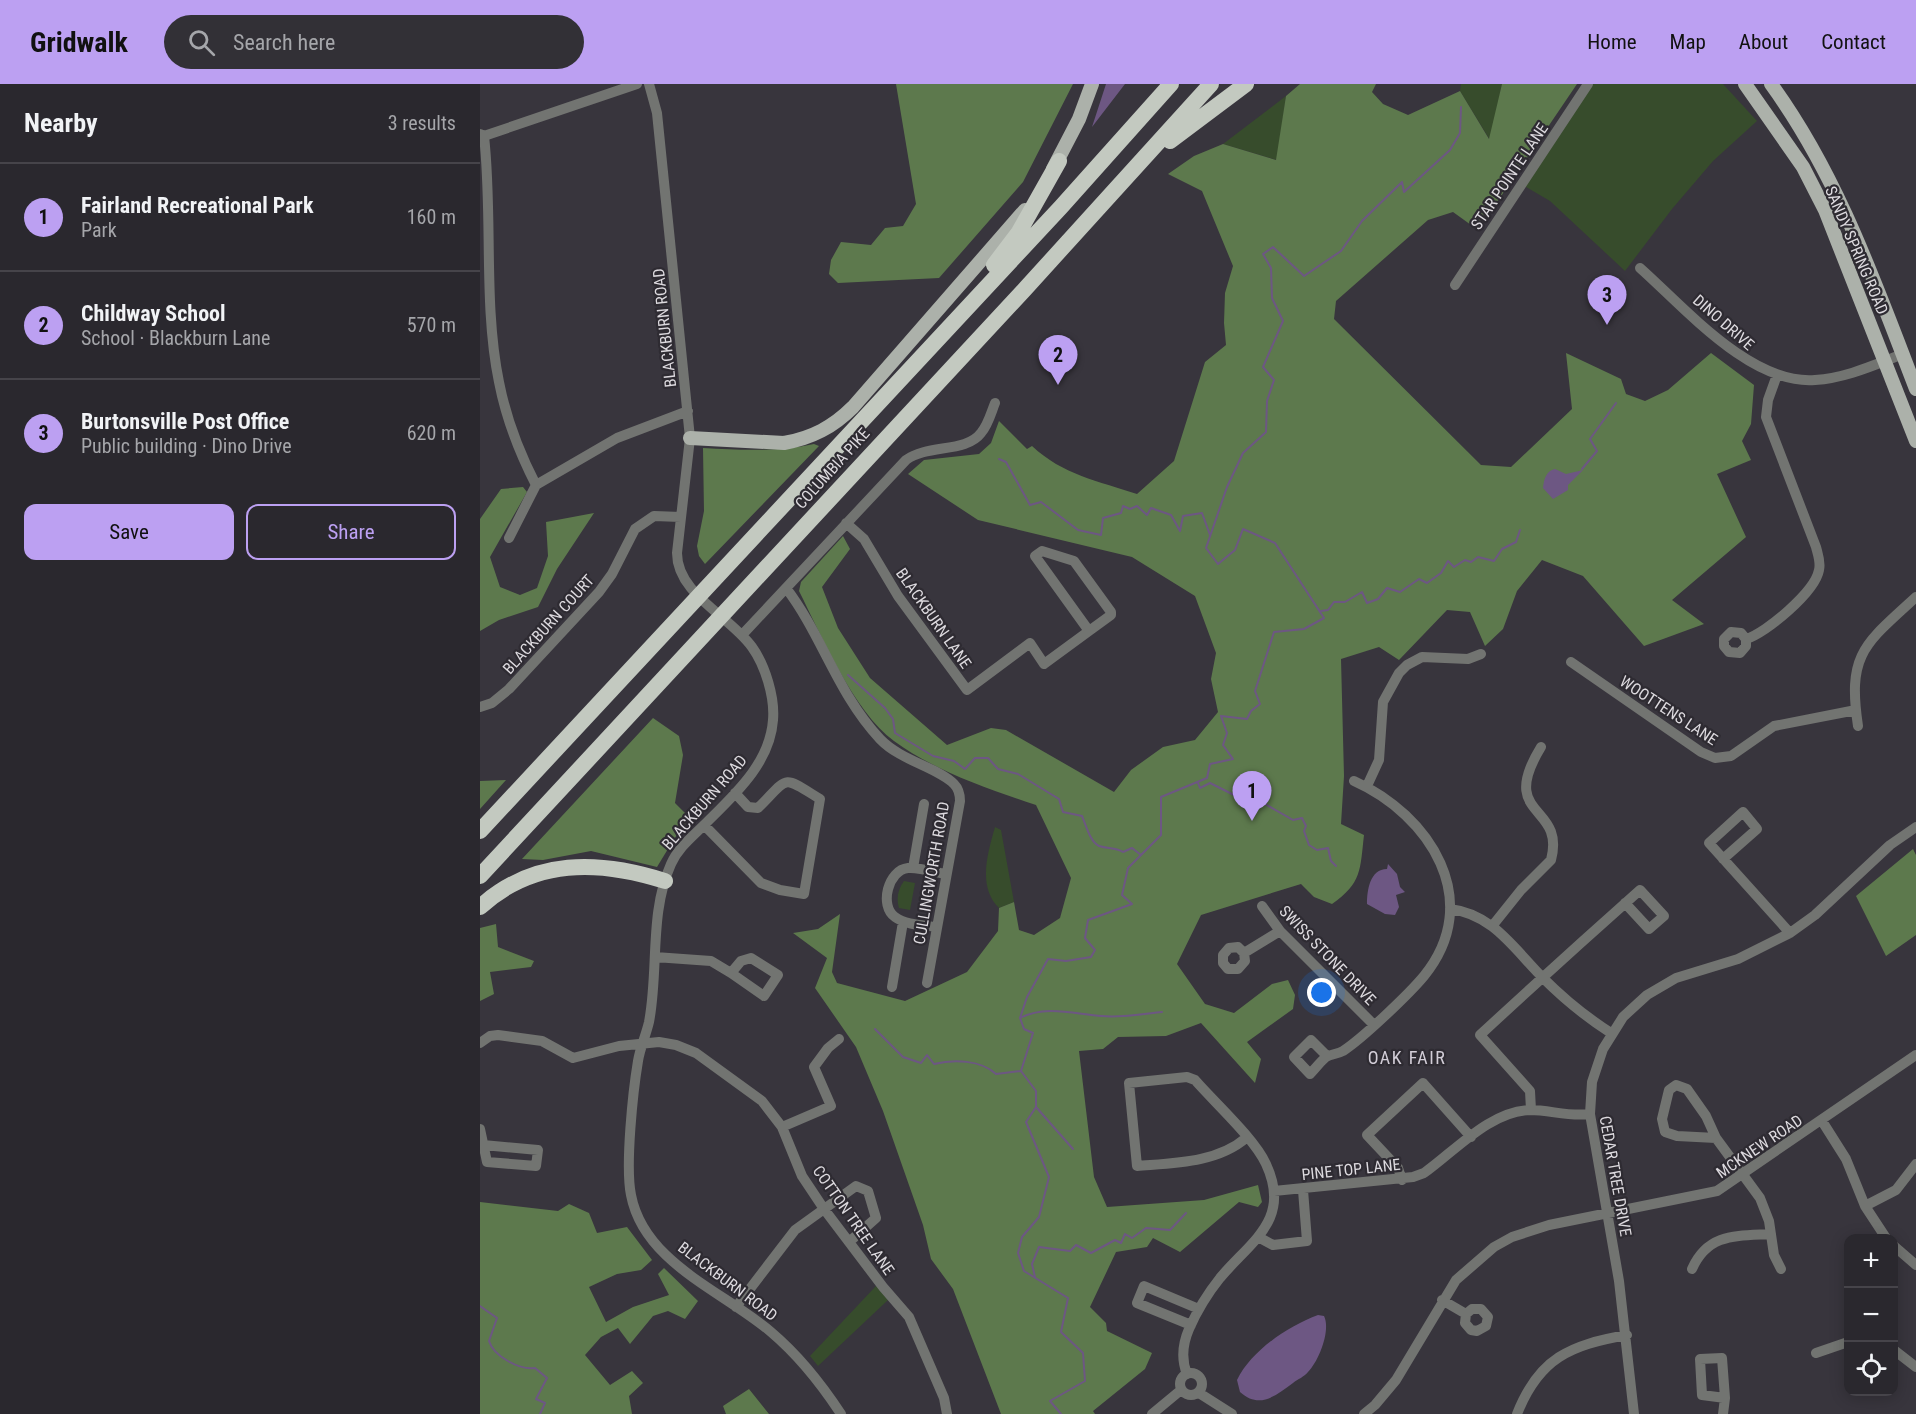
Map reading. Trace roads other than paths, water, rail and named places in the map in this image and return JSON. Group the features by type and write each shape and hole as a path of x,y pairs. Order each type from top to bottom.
{"highway":[{"name":"COLUMBIA PIKE","path":"480,831 1171,84"},
{"name":"COLUMBIA PIKE","path":"480,876 722,617 900,420 1025,290 1211,84"},
{"path":"1117,186 1179,133 1246,84"},
{"path":"906,373 1019,232 1059,161"},
{"path":"480,908 512,884 559,868 605,866 637,872 665,881"}],"main road":[{"path":"690,438 784,443 815,435 840,419 984,260 1031,202 1059,161 1092,84"},
{"name":"SANDY SPRING ROAD","path":"1745,84 1803,167 1825,210 1916,441"},
{"name":"SANDY SPRING ROAD","path":"1771,84 1820,159 1841,200 1916,389"}],"street":[{"path":"536,485 509,423 498,380 492,318 488,172 482,135 637,84"},
{"name":"BLACKBURN ROAD","path":"649,84 657,113 690,438 681,517 679,570 688,585 752,647 765,675 773,720 760,761 735,793 677,853 665,881 649,1022 638,1063 629,1173 635,1210 643,1228 663,1252 782,1342 841,1414"},
{"name":"STAR POINTE LANE","path":"1455,285 1588,84"},
{"name":"DINO DRIVE","path":"1640,268 1734,352 1761,370 1813,381 1829,379 1902,354"},
{"path":"1746,639 1762,632 1808,592 1819,569 1816,547 1766,417 1768,400 1777,375"},
{"path":"742,636 893,472 915,453 959,446 976,439 985,427 995,403"},
{"path":"509,538 536,485 617,438 688,411"},
{"name":"BLACKBURN COURT","path":"480,707 492,703 509,688 599,592 612,574 635,529 654,516 681,517"},
{"name":"BLACKBURN LANE","path":"846,523 864,539 898,596 967,690 1030,643 1044,664 1111,615 1074,561 1042,551 1035,556 1089,631"},
{"name":"CULLINGWORTH ROAD","path":"786,588 838,680 869,726 892,749 950,781 958,790 960,801 927,983"},
{"path":"1858,726 1855,673 1864,649 1870,640 1916,597"},
{"path":"1366,786 1379,760 1383,702 1407,665 1430,656 1461,659 1480,654"},
{"name":"WOOTTENS LANE","path":"1571,662 1701,752 1715,758 1738,752 1761,733 1774,726 1856,710"},
{"path":"1492,925 1521,890 1551,860 1553,834 1550,826 1530,802 1525,785 1528,769 1541,747"},
{"path":"704,825 761,882 780,890 804,894 820,799 787,781 758,808 748,807 735,793"},
{"path":"1327,1056 1343,1051 1415,986 1431,967 1444,940 1450,909 1445,872 1427,837 1409,817 1366,786 1354,781"},
{"path":"913,868 924,804"},
{"path":"1724,859 1757,829 1743,812 1709,843 1790,933"},
{"name":"CEDAR TREE DRIVE","path":"1634,1414 1626,1335 1590,1114 1592,1082 1611,1033 1634,1005 1660,985 1693,972 1738,959 1790,933 1815,915 1890,845 1916,827"},
{"path":"936,927 903,922 891,915 886,899 892,879 903,869 913,868 945,874"},
{"path":"1531,1110 1530,1091 1480,1035 1625,903"},
{"name":"SWISS STONE DRIVE","path":"1262,906 1280,931 1373,1024"},
{"path":"1450,909 1473,913 1492,925 1543,978 1579,1011 1611,1033"},
{"path":"892,987 903,922"},
{"path":"1244,953 1280,931"},
{"path":"655,957 699,959 711,962 732,973"},
{"name":"COTTON TREE LANE","path":"480,1043 490,1036 498,1035 542,1041 573,1058 642,1043 676,1045 696,1053 762,1101 782,1127 802,1176 824,1209 909,1317 944,1398 947,1414"},
{"path":"782,1127 831,1106 814,1067 828,1048 839,1039"},
{"name":"MCKNEW ROAD","path":"1364,1414 1376,1405 1396,1380 1442,1300 1467,1269 1494,1247 1512,1237 1549,1225 1706,1196 1744,1175 1916,1055"},
{"path":"1232,1414 1199,1393 1189,1396 1181,1390 1180,1382 1186,1374 1184,1348 1199,1309 1222,1276 1260,1238 1270,1218 1274,1191 1262,1157 1246,1138 1190,1078 1129,1083 1137,1166 1187,1161 1221,1153 1246,1138"},
{"path":"1402,1180 1398,1168 1367,1134 1423,1083 1471,1137"},
{"path":"1716,1138 1677,1136 1665,1132 1662,1119 1669,1090 1676,1085 1687,1089 1706,1116 1716,1138 1765,1207 1774,1255 1781,1269"},
{"name":"PINE TOP LANE","path":"1274,1191 1402,1180 1424,1173 1471,1137 1508,1114 1531,1110 1572,1116 1590,1114"},
{"path":"1822,1121 1846,1159 1865,1206 1883,1234"},
{"path":"480,1129 483,1145 487,1162 536,1166 538,1150 483,1145"},
{"path":"1865,1206 1896,1190 1916,1164"},
{"path":"736,1307 795,1230 856,1186 868,1191 876,1218 849,1242"},
{"path":"1260,1238 1273,1245 1307,1241 1303,1190"},
{"path":"1692,1269 1700,1252 1715,1242 1726,1238 1771,1234"},
{"path":"1898,1250 1916,1265"},
{"path":"1191,1325 1137,1303 1144,1286 1199,1309"},
{"path":"1442,1300 1466,1314"},
{"path":"1517,1414 1536,1377 1557,1357 1579,1345 1626,1335"},
{"path":"1816,1353 1844,1343"},
{"path":"1898,1353 1916,1366"},
{"path":"1186,1374 1200,1377 1203,1384 1199,1393"},
{"path":"1152,1414 1181,1390"},
{"path":"1723,1414 1725,1398"}],"waterway":[{"path":"1021,1071 1033,1033 1024,1029 1020,1018 1027,997 1048,959 1066,961 1091,957 1095,950 1085,938 1088,920 1132,904 1122,895 1128,868 1161,835 1161,797 1207,778 1210,764 1233,759 1223,745 1227,733 1221,716 1247,719 1251,711 1260,704 1255,691 1274,632 1304,629 1324,618 1275,543 1243,529 1235,550 1218,564 1206,548 1227,487 1243,453 1266,432 1267,401 1274,380 1263,367 1283,321 1272,298 1271,268 1263,254 1273,247 1304,276 1341,251 1362,221 1402,182 1404,192 1450,150 1460,133 1461,107"},
{"path":"1582,469 1597,451 1590,439 1616,403"},
{"path":"999,459 1006,462 1030,505 1041,502 1078,530 1101,535 1103,518 1121,513 1123,506 1130,509 1137,506 1147,515 1151,508 1171,515 1180,531 1183,516 1202,513 1210,535"},
{"path":"1321,611 1328,610 1334,602 1345,602 1362,592 1367,603 1378,599 1387,588 1400,592 1419,579 1427,583 1441,573 1448,561 1454,567 1465,560 1471,562 1478,557 1494,561 1502,549 1516,542 1520,530"},
{"path":"848,675 885,708 893,719 895,733 933,756 954,761 965,769 975,758 988,758 998,769 1018,774 1059,799 1063,812 1082,816 1091,837 1099,846 1123,852 1132,848 1141,855"},
{"path":"1198,783 1200,788 1210,783 1246,801 1265,804 1293,820 1302,818 1306,826 1304,831 1309,845 1317,850 1328,848 1331,861 1336,866"},
{"path":"1020,1018 1050,1011 1109,1016 1162,1012"},
{"path":"875,1029 903,1057 921,1063 927,1055 934,1064 950,1061 975,1063 996,1074 1021,1071 1036,1091 1036,1107"},
{"path":"1061,1414 1050,1401 1085,1381 1083,1353 1061,1332 1068,1298 1024,1271 1018,1253 1022,1237 1039,1217 1049,1177 1026,1122 1036,1107 1073,1149"},
{"path":"1035,1277 1032,1264 1039,1247 1070,1251 1076,1245 1091,1253 1115,1240 1121,1243 1125,1234 1132,1238 1146,1228 1170,1230 1186,1213"},
{"path":"480,1306 497,1318 489,1341 496,1352 515,1365 535,1368 547,1378 536,1399 545,1403 540,1414"}],"place":[{"name":"Burtonsville Post Office","path":"1607,325"},
{"name":"Childway School","path":"1058,385"},
{"name":"Fairland Recreational Park","path":"1252,821"}],"district":[{"name":"OAK FAIR","path":"1407,1058"}]}
